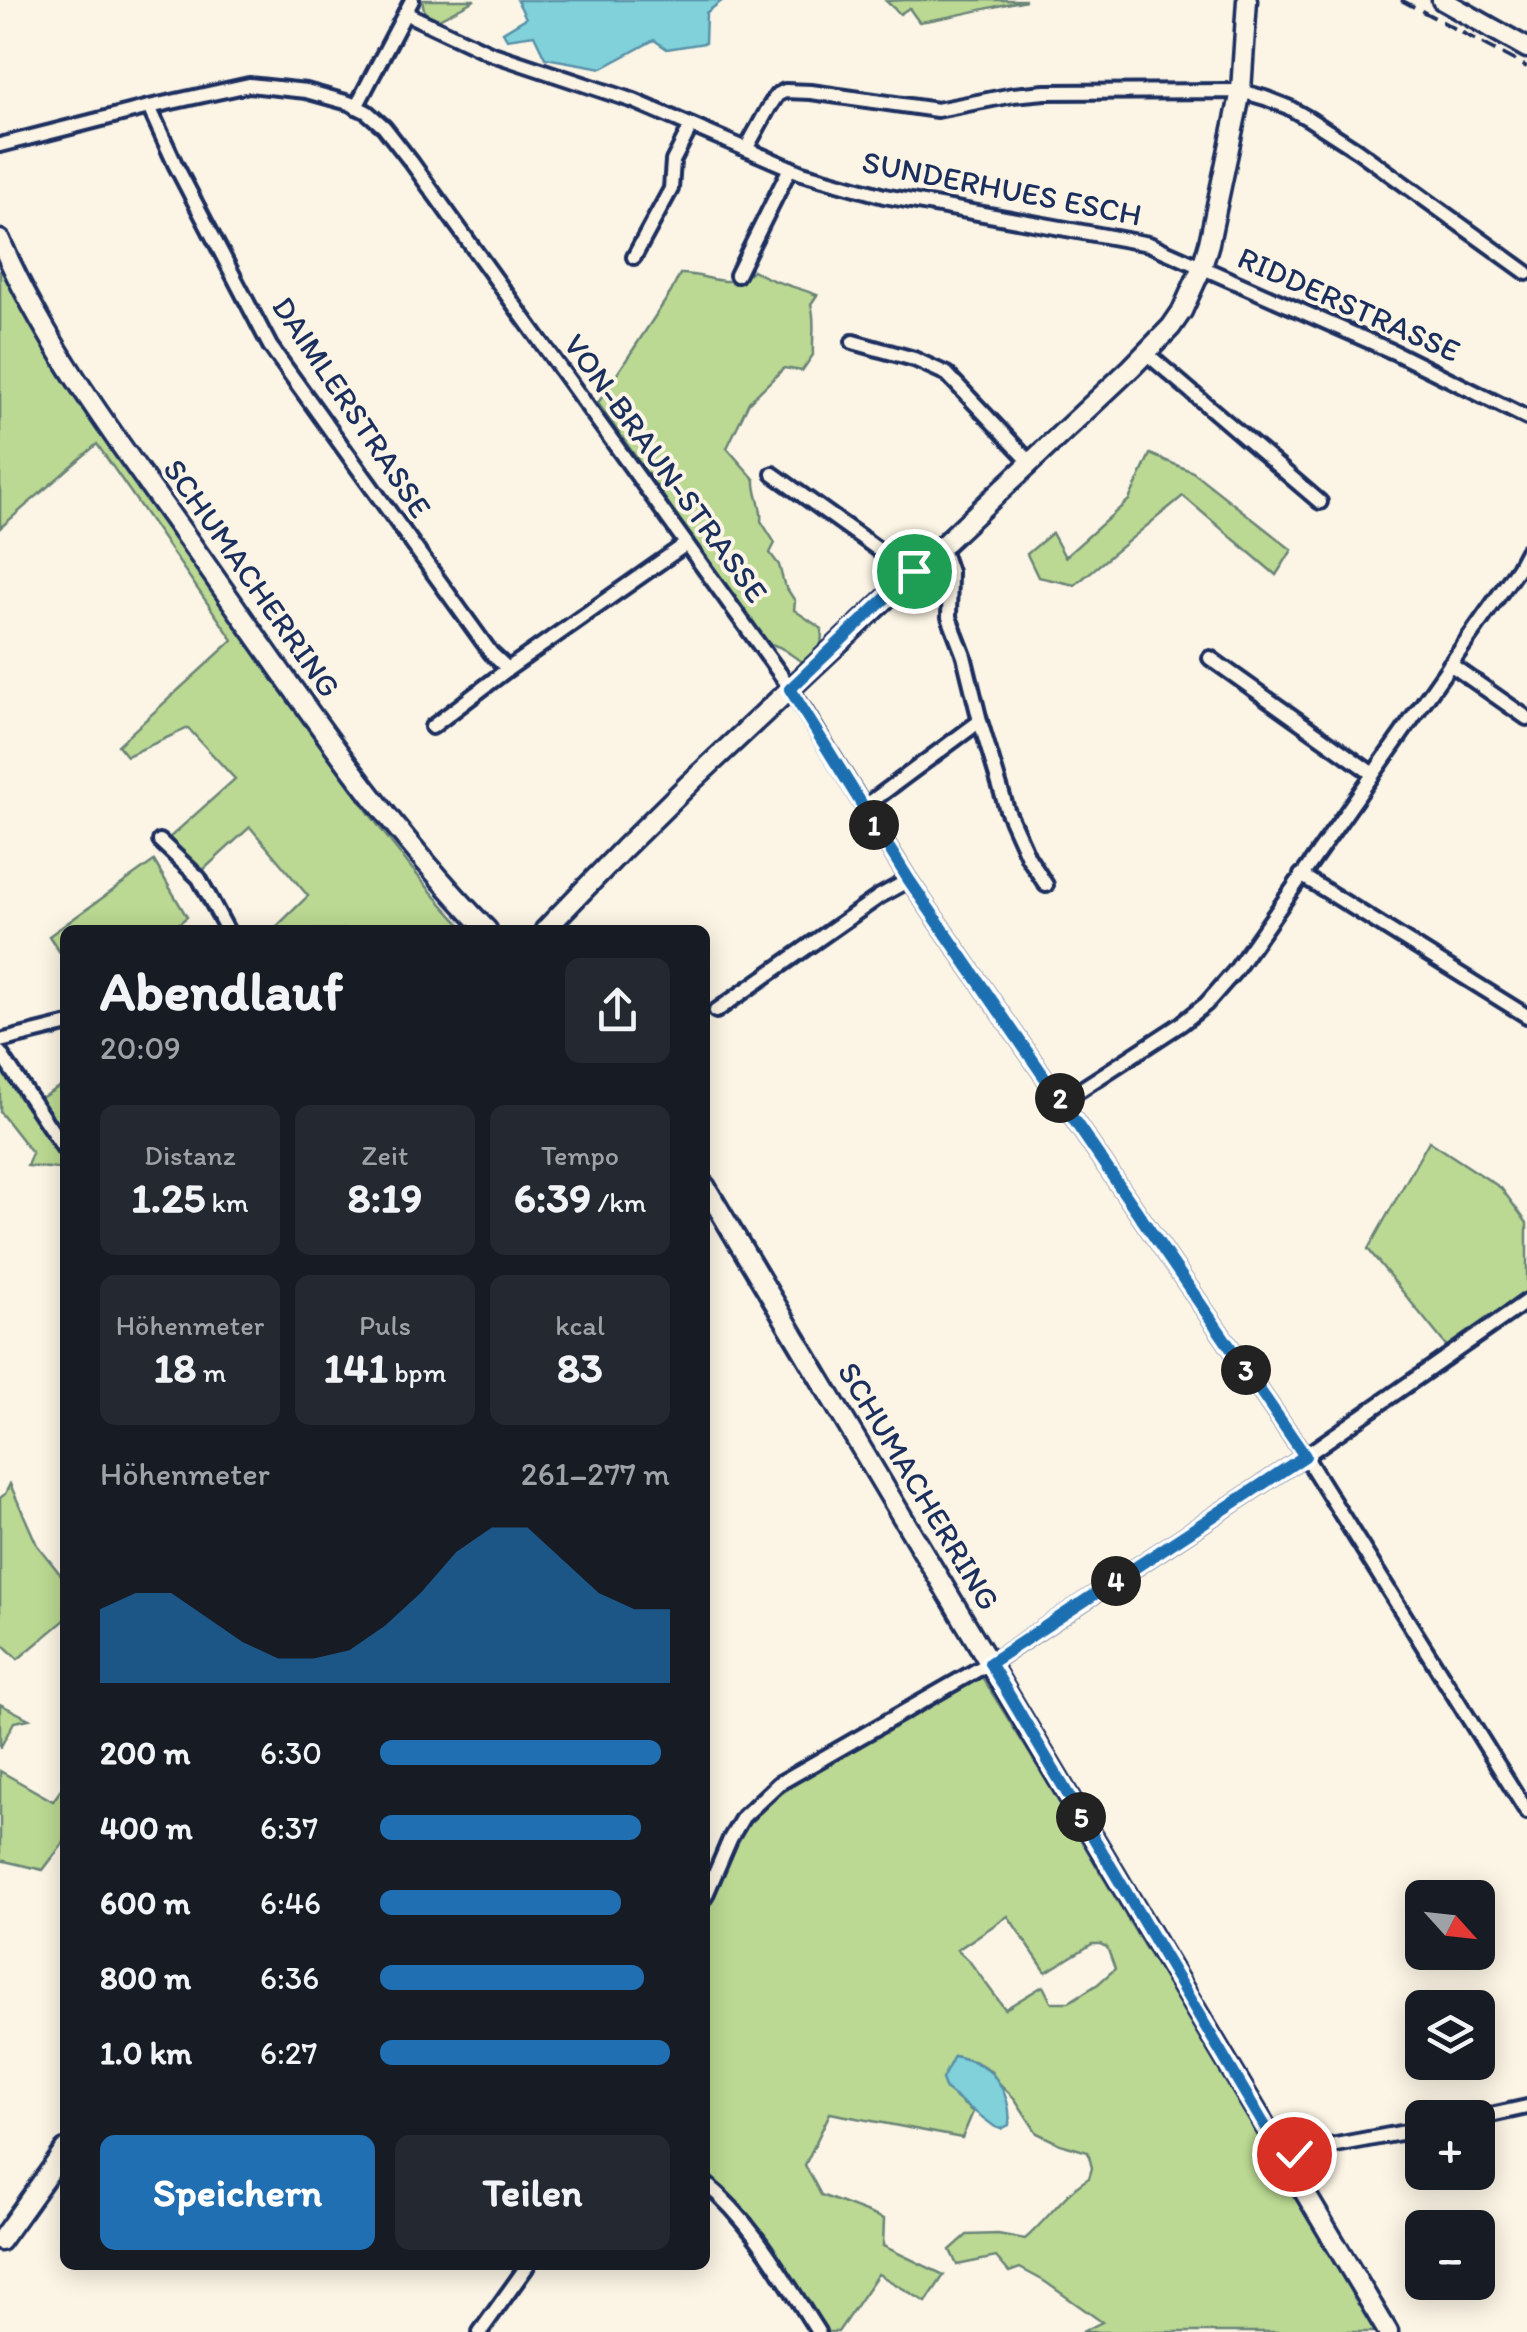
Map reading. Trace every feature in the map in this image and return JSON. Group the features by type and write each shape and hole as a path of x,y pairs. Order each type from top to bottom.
{"main road":[{"path":"551,925 624,848 1171,327 1202,267 1213,224 1240,91 1248,0"},
{"path":"1442,0 1527,48"},
{"name":"SCHUMACHERRING","path":"0,240 34,308 89,399 385,816 481,925"},
{"name":"SCHUMACHERRING","path":"710,1194 1388,2332"},
{"path":"0,2241 60,2157"}],"street":[{"path":"356,106 409,6"},
{"name":"SUNDERHUES ESCH","path":"409,6 430,27 490,53 634,101 790,168 884,196 1150,244 1202,267"},
{"name":"VON-BRAUN-STRASSE","path":"0,145 249,85 330,96 356,106 384,127 790,689 909,880 1305,1456 1527,1812"},
{"path":"746,149 777,95 785,92 811,92 937,110 1045,92 1240,91 1288,106 1310,119 1527,273"},
{"name":"DAIMLERSTRASSE","path":"149,107 270,346 491,653 508,668"},
{"path":"634,257 671,189 674,161 691,126"},
{"path":"737,275 790,168"},
{"name":"RIDDERSTRASSE","path":"1202,267 1394,352 1527,418"},
{"path":"853,342 914,359 947,374 1030,462"},
{"path":"1146,353 1320,502"},
{"path":"774,474 897,563 914,571"},
{"path":"432,727 508,668 686,544"},
{"path":"941,546 950,572 949,616 1007,810 1046,884"},
{"path":"1063,1101 1181,1024 1206,1004 1235,971 1527,551"},
{"path":"1210,658 1373,774"},
{"path":"1450,664 1527,718"},
{"path":"864,807 980,721"},
{"path":"160,841 199,878 224,925"},
{"path":"1301,875 1527,1016"},
{"path":"716,1011 880,896 909,880"},
{"path":"0,1041 60,1026"},
{"path":"0,1053 60,1143"},
{"path":"710,1885 743,1817 768,1792 819,1758 990,1663 1305,1456 1527,1300"},
{"path":"1495,2114 1527,2107"},
{"path":"1282,2155 1405,2133"},
{"path":"710,2187 740,2216 818,2332"},
{"path":"480,2332 524,2270"}],"green space":[{"path":"422,0 475,0 433,22 425,14"},
{"path":"1026,0 919,22 909,8 900,14 886,1"},
{"path":"0,261 15,294 347,783 392,844 461,925 278,925 308,896 250,827 201,872 169,838 235,779 188,728 127,756 118,745 233,640 97,444 0,528"},
{"path":"753,270 817,295 811,304 813,355 802,371 784,368 749,402 727,448 755,480 761,521 775,543 770,553 795,601 794,610 822,629 821,653 805,663 766,643 598,403 680,274 727,281 745,277"},
{"path":"1150,454 1193,472 1292,550 1276,575 1183,496 1075,585 1038,577 1027,554 1052,533 1065,557 1129,500"},
{"path":"154,861 187,917 177,925 64,925"},
{"path":"60,928 60,952 49,936"},
{"path":"0,1048 41,1098 60,1086 60,1170 27,1166 32,1153 0,1112"},
{"path":"1429,1141 1501,1188 1527,1223 1527,1291 1449,1349 1368,1249"},
{"path":"10,1484 37,1545 60,1574 60,1624 18,1659 0,1642 0,1498"},
{"path":"982,1677 1378,2332 1082,2332 1102,2322 1020,2268 1009,2272 996,2257 957,2265 950,2250 967,2235 998,2234 1025,2239 1089,2178 1092,2168 1088,2152 1037,2133 990,2070 955,2056 947,2090 973,2112 962,2138 830,2113 805,2165 821,2195 884,2219 883,2246 944,2275 926,2302 878,2274 838,2332 812,2332 775,2276 716,2202 719,2186 710,2178 710,1904 739,1837 759,1810 795,1784","holes":["1008,1916 1046,1972 1092,1944 1107,1947 1115,1969 1098,1984 1069,2002 1051,2002 1043,1986 1005,2009 957,1950"]},
{"path":"0,1704 29,1719 14,1722 0,1748"},
{"path":"0,1771 53,1801 60,1791 60,1848 43,1870 0,1860"}],"water":[{"path":"517,0 723,0 706,13 705,43 667,49 654,40 602,68 545,58 534,35 507,39 503,32 526,18"},
{"path":"954,2056 978,2064 996,2079 1007,2101 1009,2125 995,2127 946,2090 942,2079"}],"railway":[{"path":"1401,0 1527,67"}],"route":[{"path":"914,571 790,689 909,880 1305,1456 990,1663 1282,2155 1294,2154"}]}
